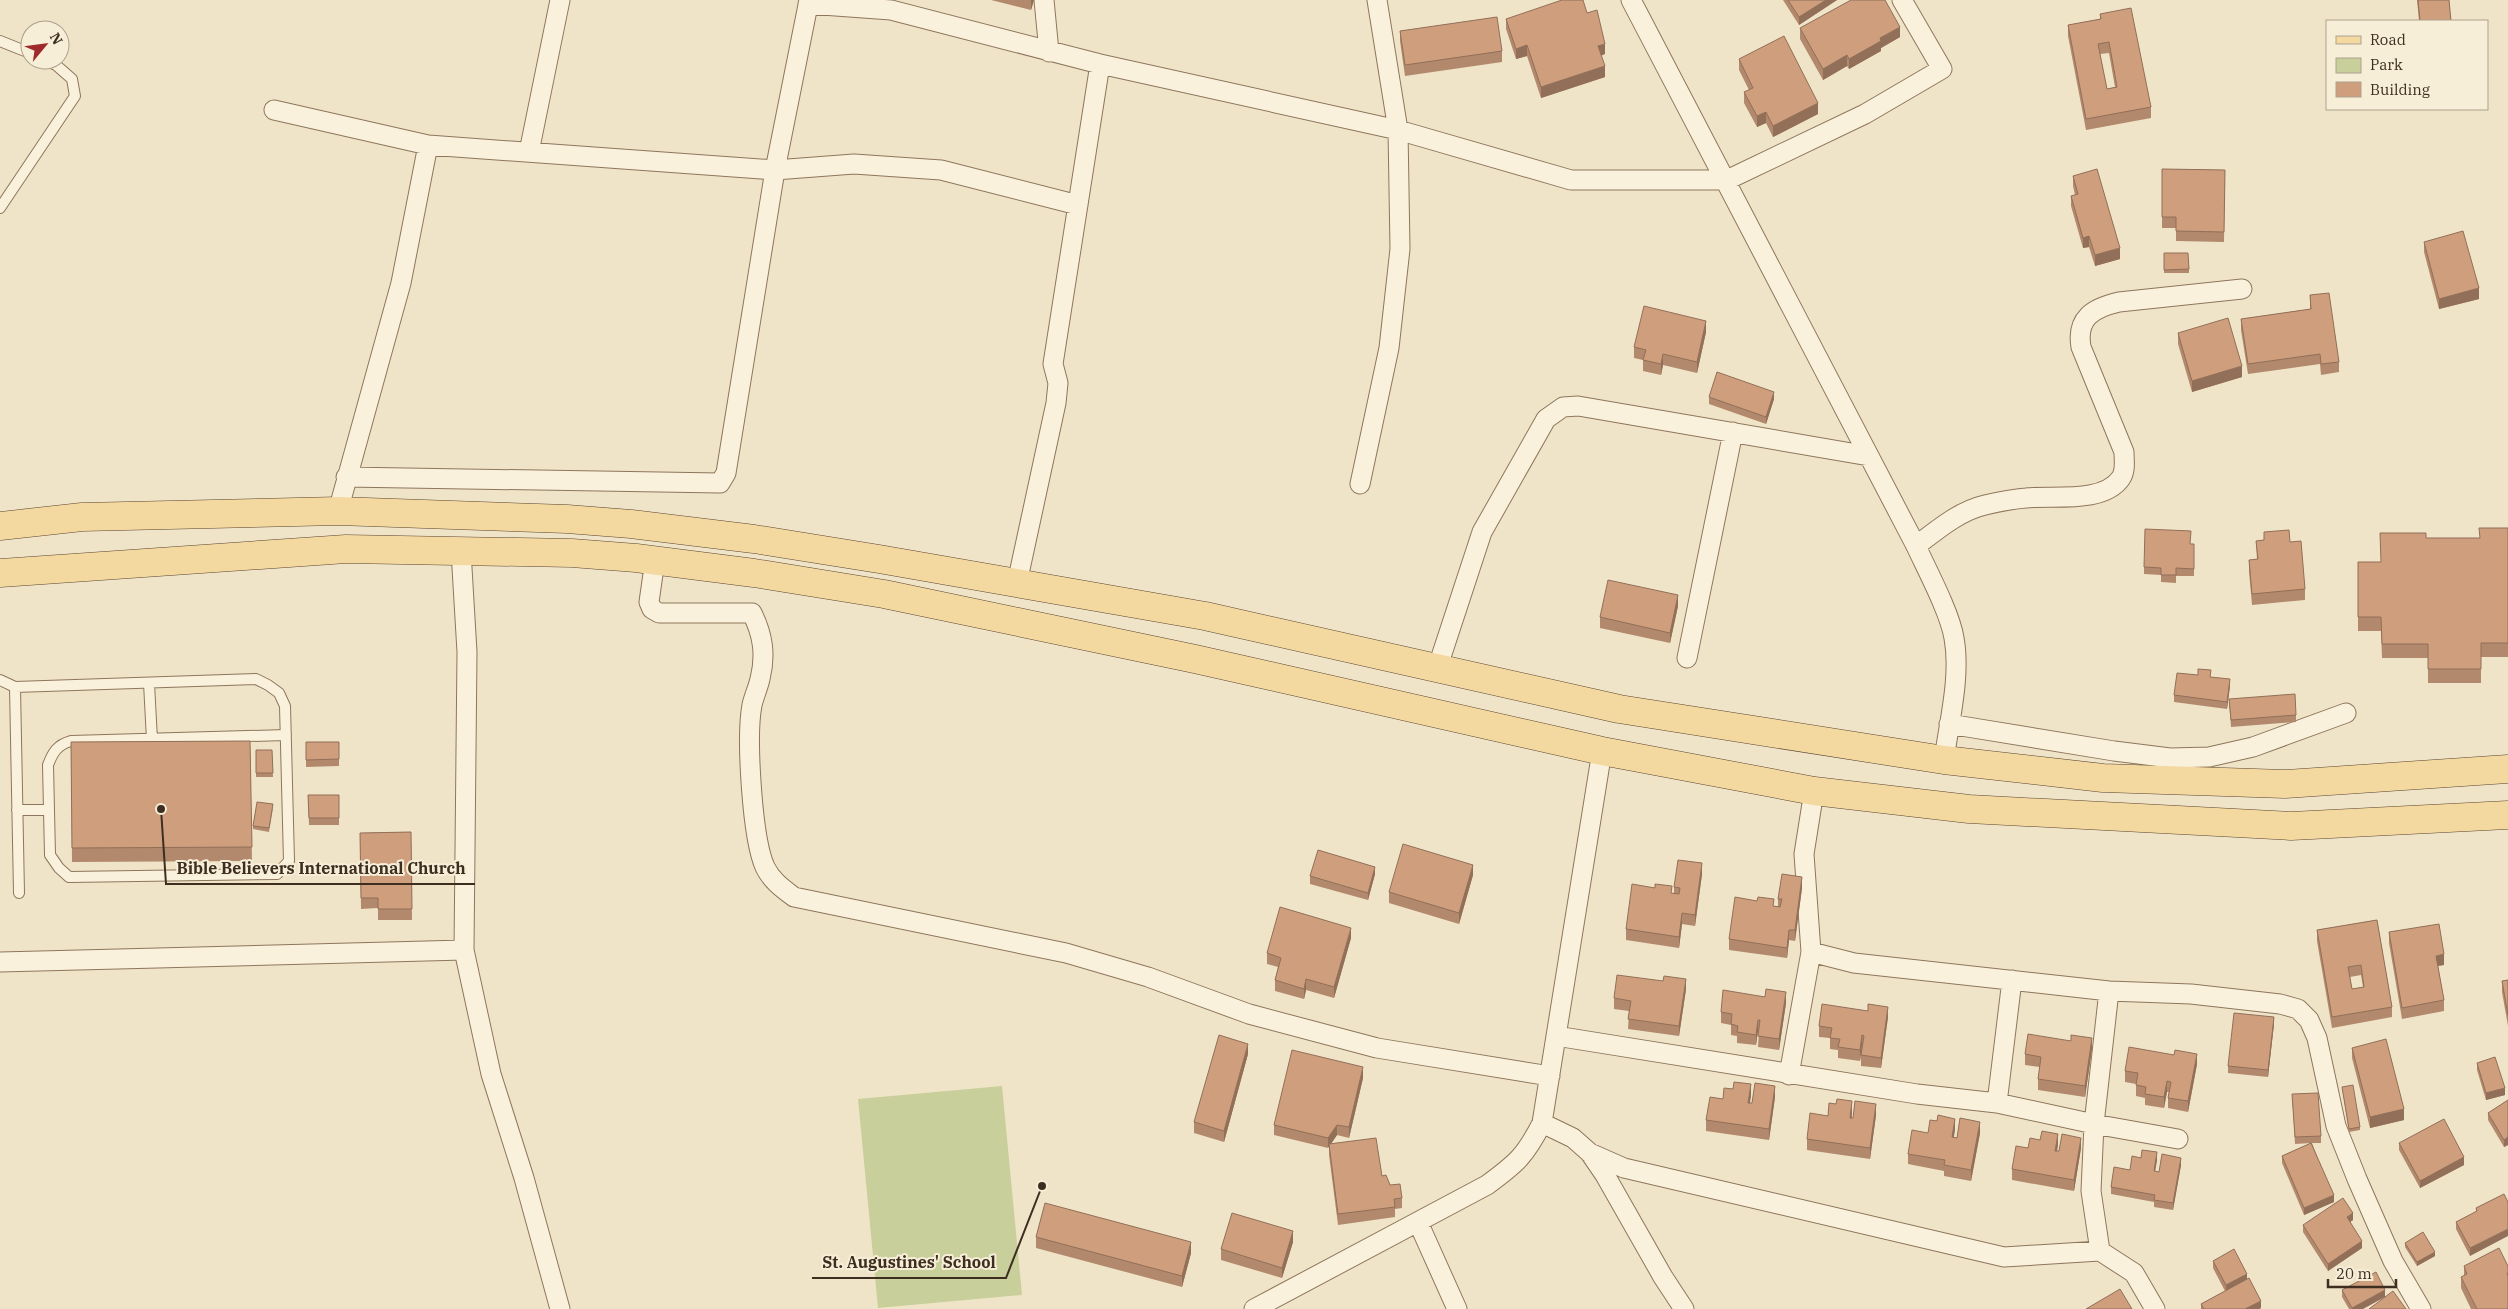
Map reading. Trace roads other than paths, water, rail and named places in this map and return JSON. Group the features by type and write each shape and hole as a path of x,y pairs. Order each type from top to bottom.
{"main road":[{"path":"0,526 82,517 338,511 567,519 631,524 764,541 1205,616 1619,709 1944,760 2103,778 2285,784 2508,769"},
{"path":"0,573 346,549 572,553 655,560 754,572 884,594 1195,659 1602,751 1814,791 1969,809 2291,826 2508,815"},
{"path":"2097,816 2103,778"}],"street":[{"path":"529,152 560,0"},
{"path":"1044,0 1049,52"},
{"path":"1360,484 1389,348 1400,249 1398,130 1377,0"},
{"path":"1631,0 1916,546 1954,638 1955,694 1944,760"},
{"path":"346,477 720,483 726,473 775,170 809,2 891,10 1049,52 1398,130 1571,180 1726,180 1865,114 1942,69 1902,0"},
{"path":"1017,583 1056,404 1058,383 1053,364 1100,64"},
{"path":"274,110 428,145 775,170 854,164 941,170 1078,205"},
{"path":"338,511 401,283 428,145"},
{"path":"1916,546 1953,518 1983,505 2027,498 2070,497 2098,493 2115,484 2125,469 2124,452 2081,347 2079,332 2082,323 2092,313 2105,305 2242,288"},
{"path":"1437,668 1482,532 1546,419 1563,407 1578,406 1870,456"},
{"path":"1687,658 1733,432"},
{"path":"461,551 468,652 464,950 491,1074 524,1178 560,1309"},
{"path":"655,560 649,602 652,609 659,613 752,613 761,632 764,657 752,704 749,745 757,828 765,866 778,886 794,897 1066,953 1148,977 1249,1014 1377,1048 1550,1076"},
{"path":"1949,724 2114,751 2170,758 2209,757 2253,747 2346,713"},
{"path":"1254,1309 1487,1185 1512,1166 1528,1150 1542,1123 1602,751"},
{"path":"1789,1075 1810,952 1804,854 1814,791"},
{"path":"0,962 464,950"},
{"path":"1810,952 1854,963 2109,992 2191,994 2280,1004 2298,1009 2309,1020 2317,1038 2336,1126 2357,1179 2393,1261 2421,1309"},
{"path":"1997,1103 2012,980"},
{"path":"2100,1251 2091,1191 2094,1124 2109,992"},
{"path":"1556,1036 1789,1075 1917,1094 1997,1103 2094,1124 2178,1138"},
{"path":"1542,1123 1572,1138 1590,1153 1684,1309"},
{"path":"1590,1153 1624,1168 2004,1257 2100,1251 2134,1273 2155,1309"},
{"path":"1418,1222 1457,1309"}],"lane":[{"path":"0,40 20,49"},
{"path":"0,208 75,96 72,79 62,70"},
{"path":"0,680 15,688 256,679 279,694 285,706 286,735 289,861 277,874 69,877 59,868 50,855 48,765 52,753 60,744 70,741 286,735"},
{"path":"149,683 152,740"},
{"path":"15,688 19,893"},
{"path":"17,810 49,810"}],"place":[{"name":"Bible Believers International Church","path":"161,809"},
{"name":"St. Augustines' School","path":"1042,1186"}]}
